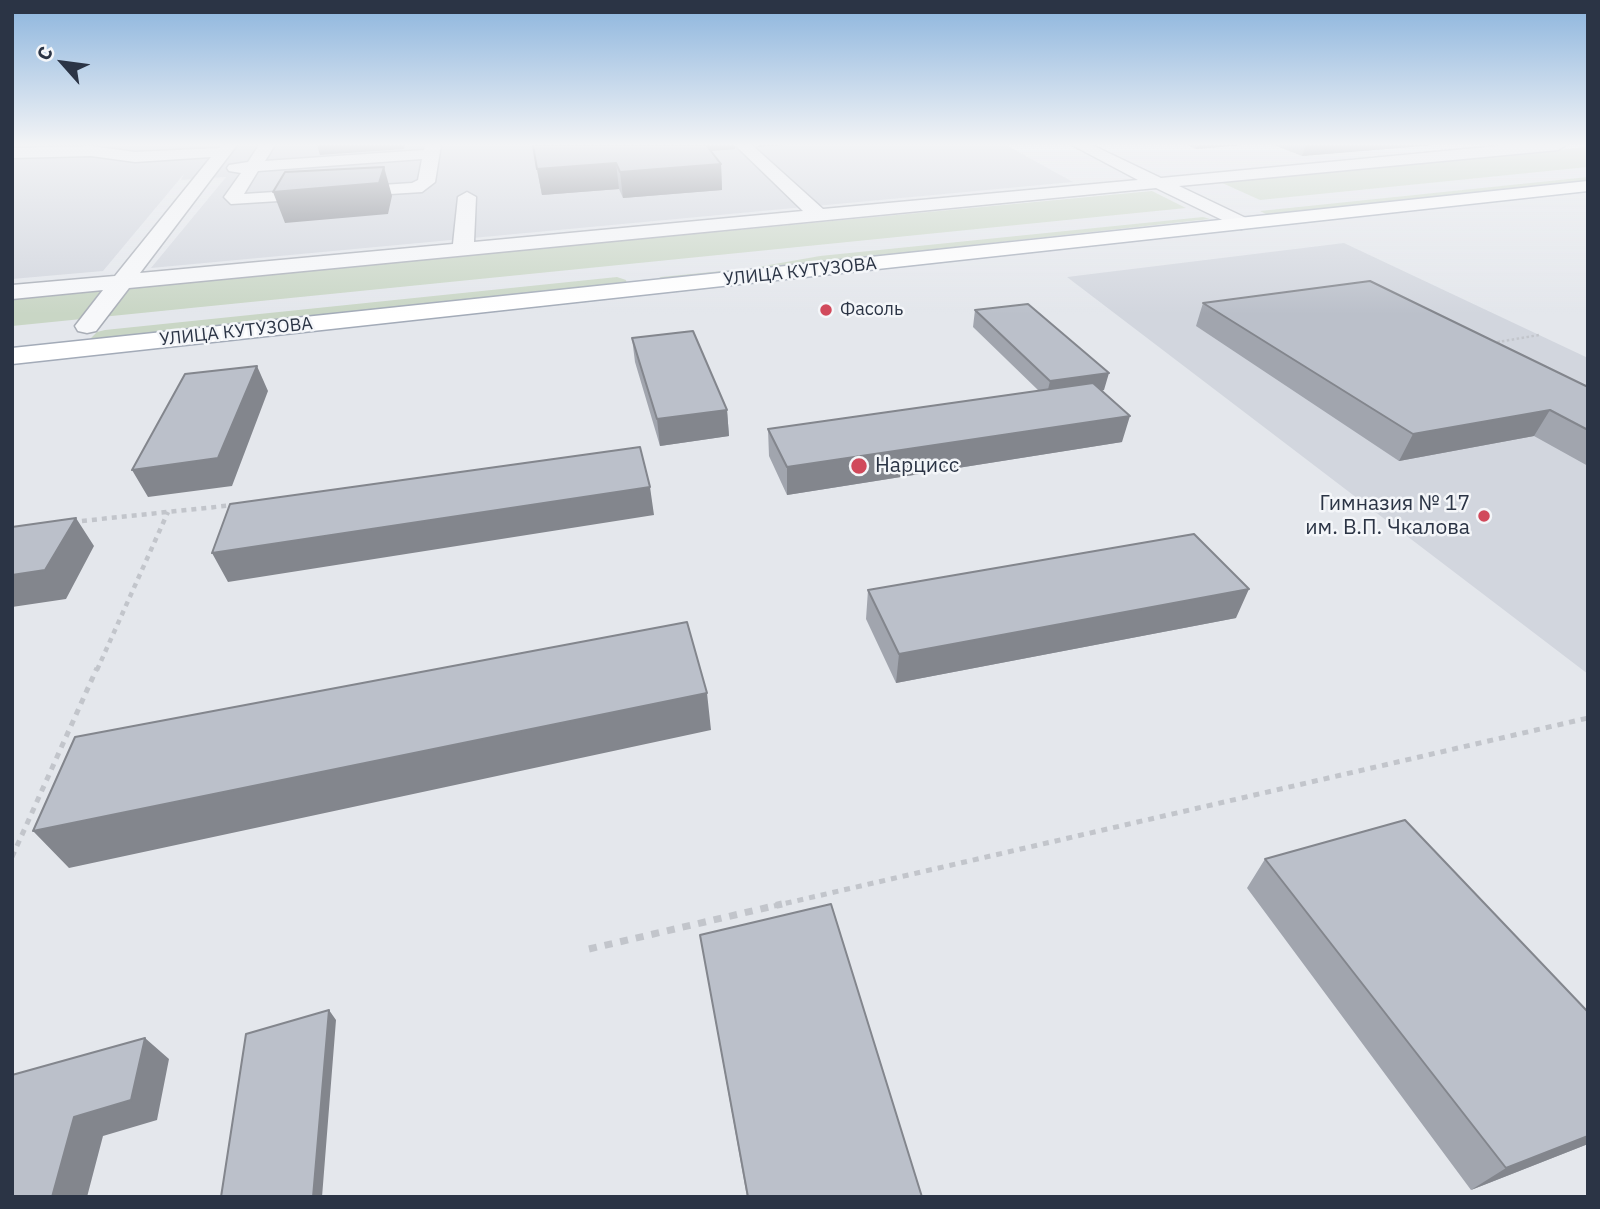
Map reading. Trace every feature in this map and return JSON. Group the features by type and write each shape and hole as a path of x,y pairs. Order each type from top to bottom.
{"main road":[{"name":"УЛИЦА КУТУЗОВА","path":"142,321 1288,201"},
{"name":"УЛИЦА КУТУЗОВА","path":"12,356 1443,201"},
{"path":"62,329 115,323"}],"street":[{"path":"87,326 184,201"},
{"path":"464,250 467,201"},
{"path":"803,201 818,215"},
{"path":"12,292 962,201"},
{"path":"1197,201 1241,223"}],"path":[{"path":"1489,344 1539,335"},
{"path":"71,522 244,504"},
{"path":"12,857 168,512"},
{"path":"589,949 1588,718"}],"shaded area":[{"path":"12,201 161,201 103,271 12,279"},
{"path":"206,201 865,201 151,268"},
{"name":"Гимназия № 17 им. В.П. Чкалова","path":"1344,243 1588,358 1588,674 1067,277"}],"green space":[{"path":"1041,201 1173,201 1186,208 12,326 12,298"},
{"path":"1352,201 1410,201 1270,216 1260,211"},
{"path":"1203,217 1210,219 655,280 661,277 752,268 820,256"},
{"path":"617,277 626,280 627,285 90,339 97,332 105,330"}],"building":[{"path":"1370,281 1588,387 1588,430 1550,410 1413,434 1203,303"},
{"path":"1028,304 1109,373 1050,381 975,310"},
{"path":"693,331 727,410 657,419 632,338"},
{"path":"257,366 218,458 132,470 185,374"},
{"path":"1093,383 1130,416 787,467 768,429"},
{"path":"640,447 650,487 212,553 230,504"},
{"path":"76,518 45,570 12,575 12,527"},
{"path":"1194,534 1249,589 899,654 868,590"},
{"path":"687,622 707,693 33,831 75,737"},
{"path":"1405,820 1588,1012 1588,1136 1506,1168 1265,859"},
{"path":"831,904 922,1197 748,1197 700,935"},
{"path":"329,1010 313,1197 221,1197 246,1034"},
{"path":"145,1038 131,1100 74,1117 52,1197 12,1197 12,1075"}],"place":[{"name":"Фасоль","path":"826,310"},
{"name":"Нарцисс","path":"859,466"},
{"name":"Гимназия № 17 им. В.П. Чкалова","path":"1484,516"}]}
